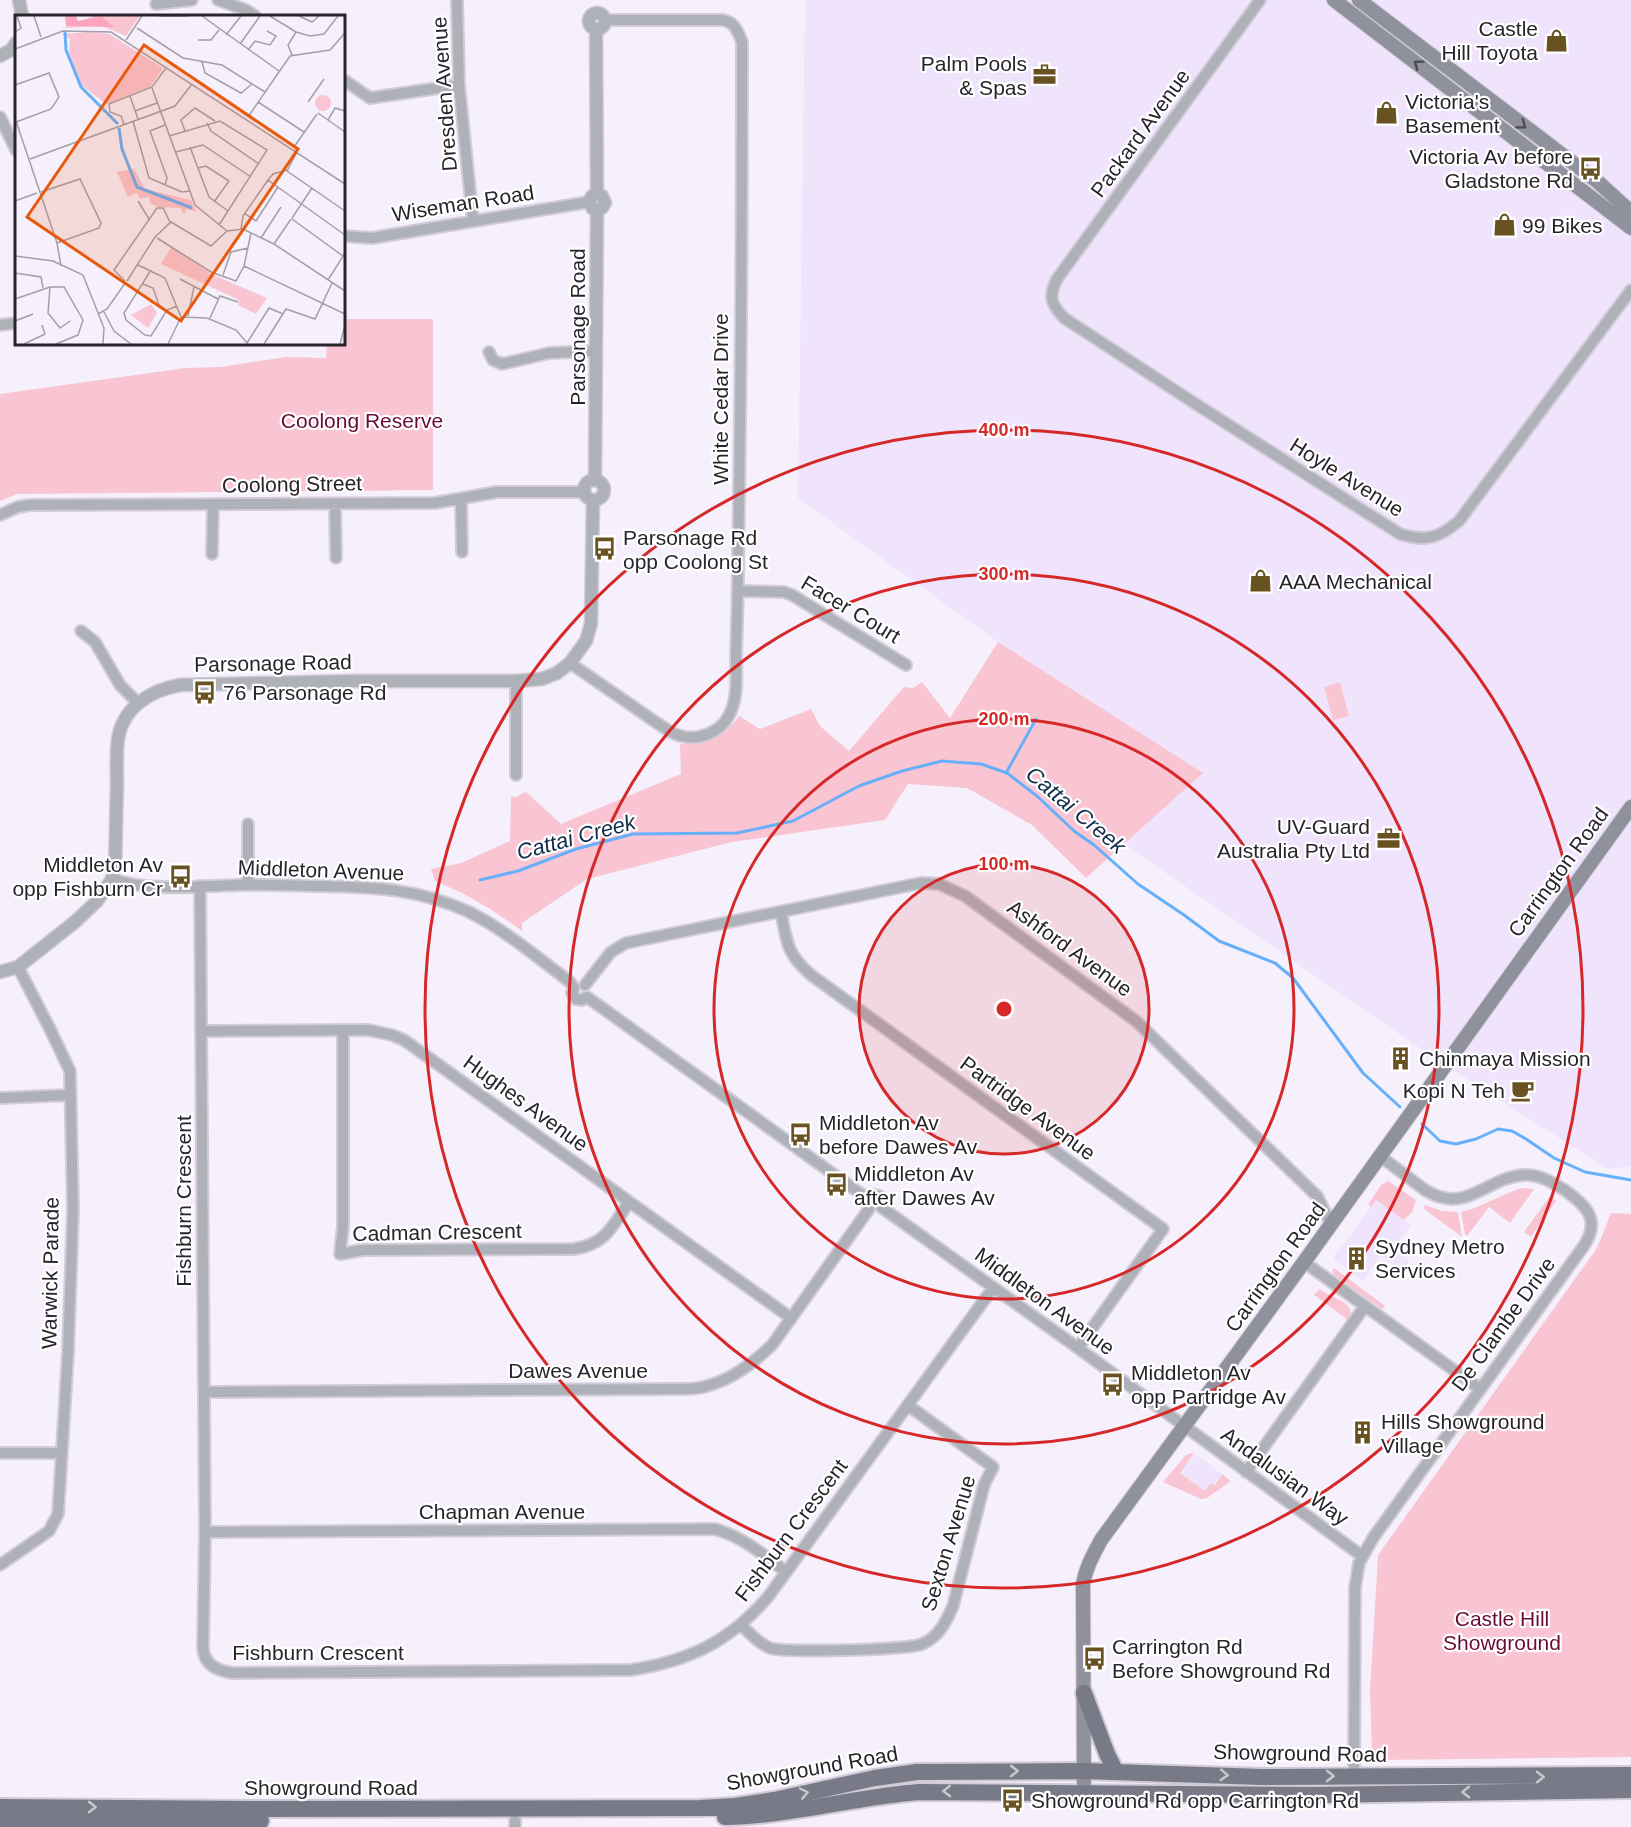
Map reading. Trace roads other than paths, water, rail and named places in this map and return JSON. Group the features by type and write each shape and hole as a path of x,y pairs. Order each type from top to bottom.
{"main road":[{"path":"1334,0 1376,32 1445,75 1598,182 1631,212"},
{"path":"1359,0 1445,75 1631,228"},
{"path":"1376,32 1384,20"},
{"name":"Carrington Road","path":"1084,1793 1083,1584 1090,1559 1101,1540 1185,1427 1631,807"},
{"path":"1084,1693 1116,1772"},
{"name":"Showground Road","path":"0,1822 34,1818 252,1809 700,1808 774,1800 917,1772 1084,1771 1262,1777 1354,1785 1631,1790"},
{"name":"Showground Road","path":"0,1807 34,1818 515,1823 735,1817 919,1792 1084,1793 1631,1775"}],"street":[{"path":"19,0 22,15"},
{"path":"156,6 192,0"},
{"path":"218,0 254,15"},
{"name":"Dresden Avenue","path":"457,0 459,85 473,221"},
{"name":"Packard Avenue","path":"1051,290 1260,0"},
{"name":"Parsonage Road","path":"0,972 18,967 76,921 98,901 112,879 115,866 118,740 125,719 138,703 152,693 166,687 180,685 542,679 570,663 586,641 591,624 587,483 595,480 594,202 598,15"},
{"name":"White Cedar Drive","path":"570,663 657,723 684,737 700,736 721,727 729,715 735,696 738,591 742,42 735,26 722,20 598,15"},
{"path":"0,56 11,50 15,44"},
{"path":"345,81 370,99 459,85"},
{"path":"0,117 15,148"},
{"name":"Wiseman Road","path":"345,236 372,238 594,202"},
{"name":"Hoyle Avenue","path":"1051,290 1051,300 1064,318 1400,534 1414,539 1431,538 1446,532 1460,521 1631,290"},
{"path":"0,325 15,323"},
{"path":"489,352 493,360 502,364 549,353 596,351"},
{"name":"Coolong Street","path":"0,514 30,505 435,503 497,492 589,496"},
{"path":"461,498 462,552"},
{"path":"335,504 336,558"},
{"path":"212,554 213,505"},
{"name":"Facer Court","path":"738,591 784,592 792,595 906,665"},
{"path":"81,631 95,642 120,685 138,703"},
{"path":"516,681 516,775"},
{"path":"248,824 248,885"},
{"name":"Middleton Avenue","path":"112,879 136,886 248,885 387,888 442,901 471,914 490,924 579,987"},
{"name":"Ashford Avenue","path":"579,987 611,952 626,943 921,883 939,884 965,896 1136,1021 1317,1196 1331,1224"},
{"name":"Fishburn Crescent","path":"200,886 205,1532 203,1655 220,1671 631,1670 679,1660 717,1642 741,1625 768,1597 993,1288"},
{"name":"Partridge Avenue","path":"781,912 788,947 797,962 811,975 1163,1230 1078,1348"},
{"name":"Warwick Parade","path":"0,1565 49,1531 58,1514 68,1353 73,1210 70,1071 18,967"},
{"path":"579,987 588,991 587,997 869,1204"},
{"name":"Hughes Avenue","path":"202,1031 343,1030 382,1032 404,1040 791,1318"},
{"name":"Cadman Crescent","path":"343,1030 343,1226 340,1254 363,1250 583,1248 606,1236 629,1202"},
{"path":"0,1098 70,1095"},
{"name":"De Clambe Drive","path":"1354,1785 1355,1588 1362,1556 1372,1538 1587,1241 1591,1228 1589,1213 1579,1201 1554,1183 1534,1175 1515,1176 1456,1199 1440,1198 1425,1190 1380,1156"},
{"name":"Middleton Avenue","path":"869,1204 876,1211 881,1207 1185,1427"},
{"name":"Dawes Avenue","path":"204,1392 706,1387 754,1363 772,1345 869,1204"},
{"path":"1304,1262 1480,1389"},
{"path":"1246,1472 1365,1306"},
{"name":"Sexton Avenue","path":"741,1625 758,1641 771,1649 790,1651 891,1649 921,1645 946,1624 953,1606 984,1485 993,1467 909,1406"},
{"name":"Andalusian Way","path":"1185,1427 1362,1556"},
{"path":"0,1453 62,1453"},
{"name":"Chapman Avenue","path":"205,1532 715,1529 732,1534 746,1542 786,1572"}],"waterway":[{"path":"1006,773 1036,719"},
{"name":"Cattai Creek","path":"480,880 518,871 576,849 633,834 737,833 793,821 859,786 902,771 942,761 981,764 1007,773 1037,796 1074,831 1094,845 1138,884 1219,941 1275,963 1293,978 1363,1073 1400,1107"},
{"name":"Cattai Creek","path":"1422,1124 1440,1141 1456,1144 1476,1139 1498,1129 1512,1131 1554,1158 1585,1172 1631,1180"}],"place":[{"name":"Castle Hill Toyota","path":"1556,40"},
{"name":"Palm Pools & Spas","path":"1045,75"},
{"name":"Victoria's Basement","path":"1387,113"},
{"name":"Victoria Av before Gladstone Rd","path":"1591,168"},
{"name":"99 Bikes","path":"1504,225"},
{"name":"Parsonage Rd opp Coolong St","path":"605,549"},
{"name":"AAA Mechanical","path":"1261,581"},
{"name":"76 Parsonage Rd","path":"205,692"},
{"name":"UV-Guard Australia Pty Ltd","path":"1388,838"},
{"name":"Middleton Av opp Fishburn Cr","path":"181,876"},
{"name":"Chinmaya Mission","path":"1401,1058"},
{"name":"Kopi N Teh","path":"1523,1090"},
{"name":"Middleton Av before Dawes Av","path":"801,1134"},
{"name":"Middleton Av after Dawes Av","path":"836,1185"},
{"name":"Sydney Metro Services","path":"1357,1258"},
{"name":"Middleton Av opp Partridge Av","path":"1113,1384"},
{"name":"Hills Showground Village","path":"1363,1433"},
{"name":"Carrington Rd Before Showground Rd","path":"1094,1658"},
{"name":"Showground Rd opp Carrington Rd","path":"1013,1800"}],"park label":[{"name":"Coolong Reserve","path":"362,420"},
{"name":"Castle Hill Showground","path":"1502,1630"}]}
